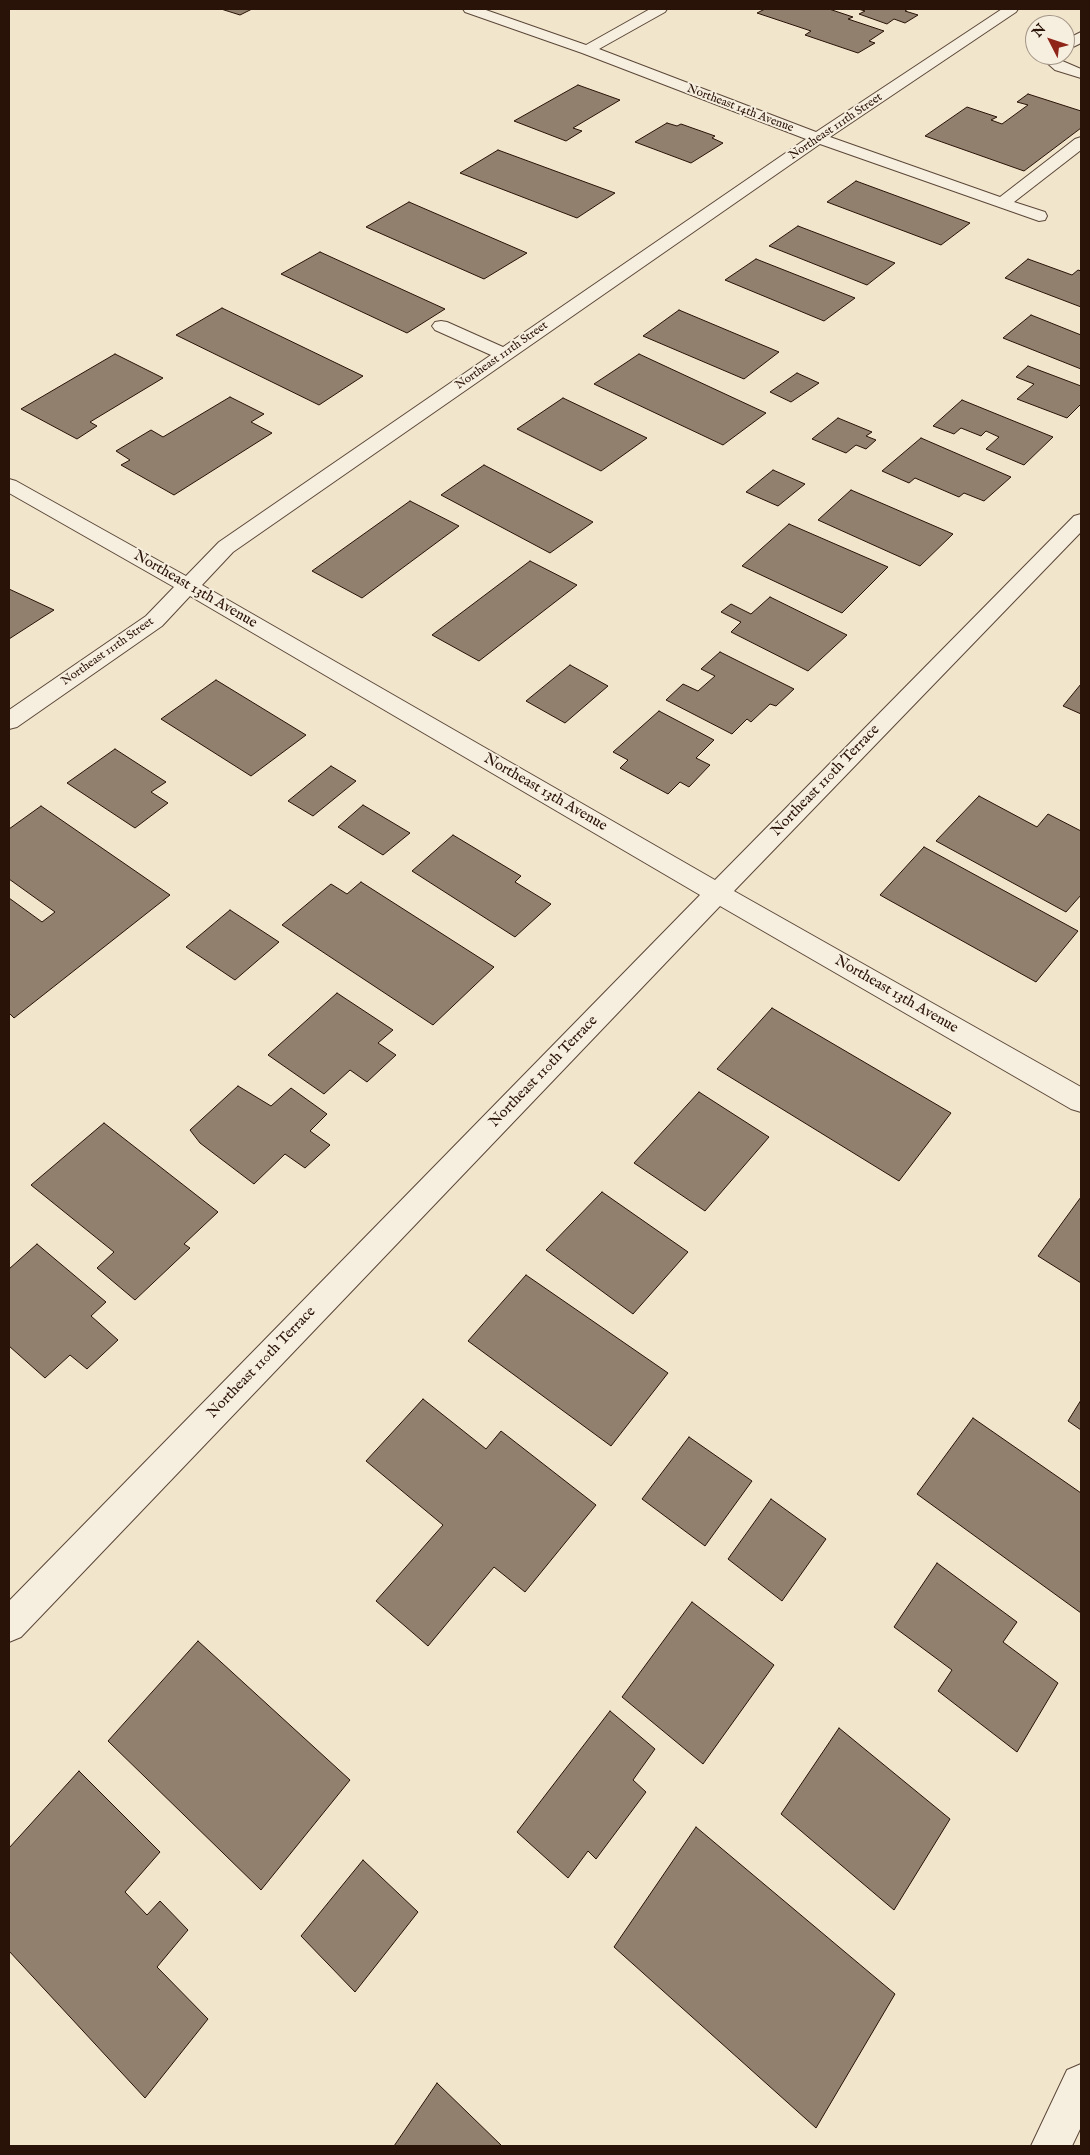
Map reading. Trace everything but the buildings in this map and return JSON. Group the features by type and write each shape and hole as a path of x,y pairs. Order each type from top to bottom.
{"street":[{"name":"Northeast 14th Avenue","path":"470,9 587,50 818,138 1039,216"},
{"path":"587,50 660,9"},
{"name":"Northeast 111th Street","path":"9,721 154,621 226,547 818,138 1011,9"},
{"path":"1057,65 1081,74"},
{"path":"1002,203 1081,142"},
{"path":"441,326 504,354"},
{"name":"Northeast 13th Avenue","path":"9,485 187,585 717,893 1081,1101"},
{"name":"Northeast 110th Terrace","path":"9,1625 717,893 1081,520"},
{"path":"1050,2146 1081,2084"}]}
